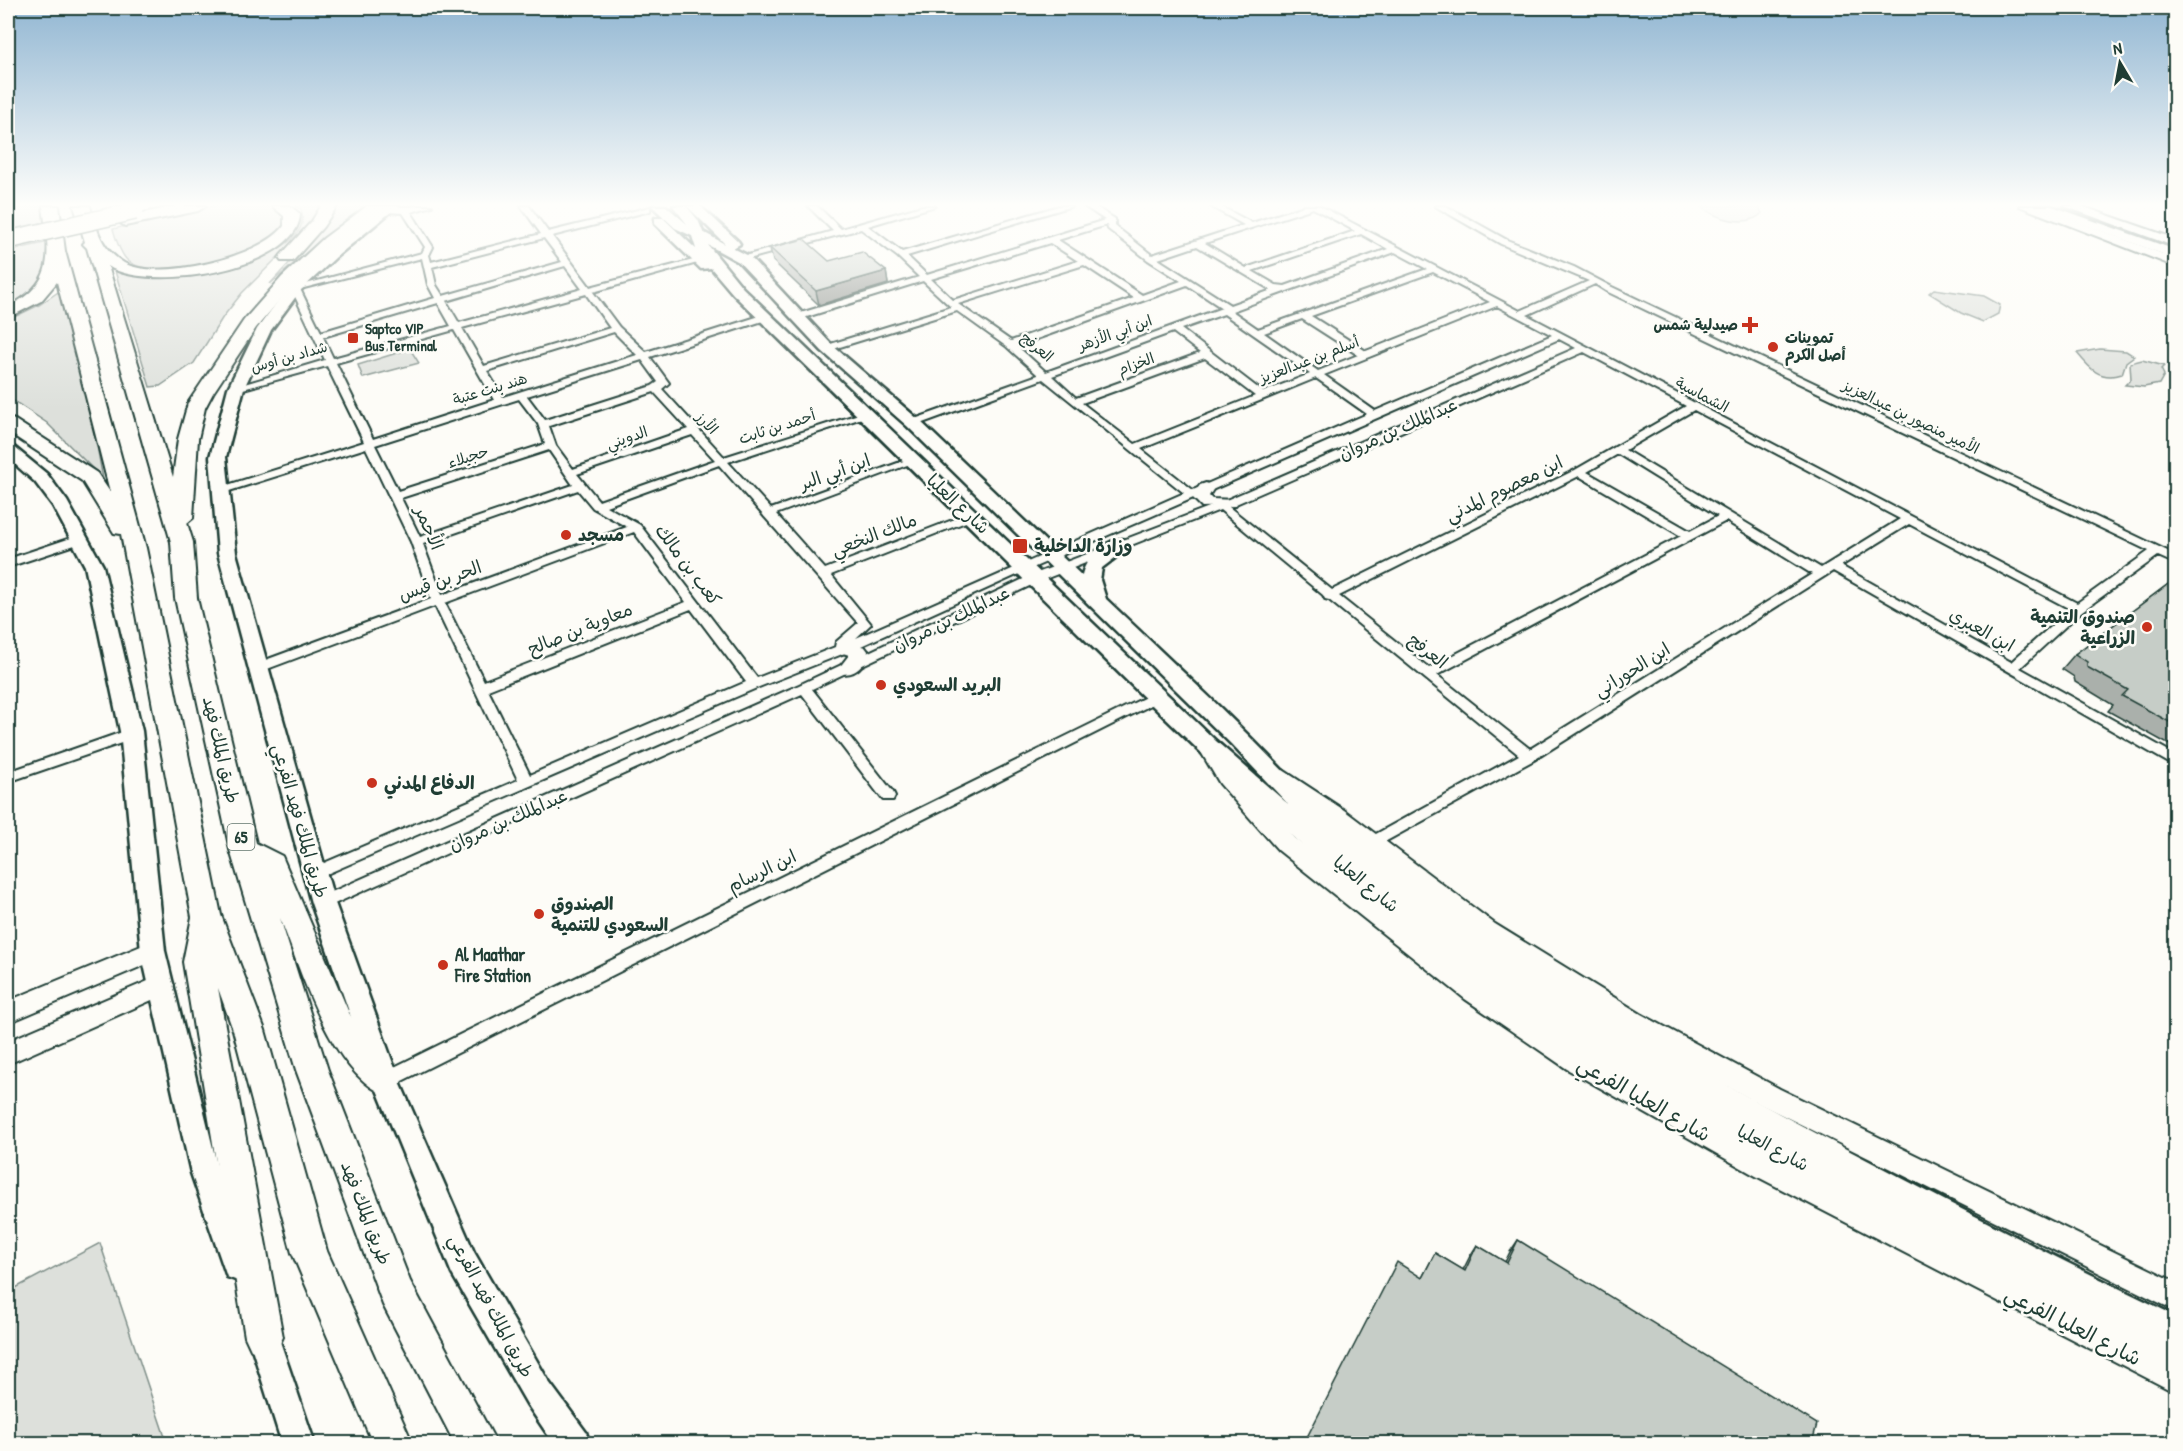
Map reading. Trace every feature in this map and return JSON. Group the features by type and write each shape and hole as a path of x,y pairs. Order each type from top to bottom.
{"highway":[{"path":"8,313 40,293 52,281 55,274"},
{"path":"63,274 135,548 206,915 249,1030 310,1253 393,1443"},
{"name":"طريق الملك فهد","path":"100,274 182,542 186,598 244,850 312,1070 396,1292 477,1443"},
{"path":"194,411 239,336 268,298 293,274"},
{"path":"182,542 182,485 194,411 201,377 226,328"},
{"path":"8,409 50,439 83,472"},
{"path":"8,424 90,477 135,548"},
{"path":"244,850 272,864 337,1021 350,1043 386,1080"},
{"path":"206,915 198,962 264,1337"}],"main road":[{"name":"طريق الملك فهد الفرعي","path":"310,274 295,288 264,329 236,388 219,457 227,553 256,668 323,903 386,1080 463,1263 548,1409 574,1443"},
{"path":"716,274 738,291"},
{"name":"شارع العليا","path":"723,274 738,291 1208,747 1374,893 1513,994 1607,1054 1768,1146 2077,1306 2175,1353"},
{"name":"شارع العليا","path":"757,274 827,348 914,423 1263,764 1313,816 1356,854 1457,931 1622,1041 1865,1176 2031,1262 2175,1332"},
{"path":"10,453 41,478 61,505 94,566 131,734 153,951 206,1173 299,1443"},
{"path":"1099,604 1089,581 1091,568 1097,560 1122,544"}],"street":[{"path":"295,288 351,274"},
{"path":"429,274 457,329 500,401"},
{"path":"319,335 530,274"},
{"name":"الأرز","path":"575,274 616,329 643,355 664,383 656,388 865,624 840,649"},
{"name":"شداد بن أوس","path":"236,388 330,360 457,329 646,274"},
{"name":"العرفج","path":"920,274 955,305 1010,345 1133,448 1199,491"},
{"path":"797,317 938,274"},
{"path":"827,348 1047,274"},
{"path":"1103,274 1140,298"},
{"path":"1175,274 1373,414"},
{"path":"1253,274 1274,288 1284,288"},
{"name":"ابن أبي الأزهر","path":"914,423 1325,274"},
{"path":"1256,333 1421,274"},
{"name":"الشماسية","path":"1443,274 1692,407 2078,608"},
{"name":"الأمير منصور بن عبدالعزيز","path":"1582,274 1609,289 2175,560"},
{"path":"1521,314 1596,280"},
{"path":"1010,345 1187,282"},
{"name":"الأحمر","path":"295,288 417,542 438,601 527,783"},
{"name":"أسلم بن عبدالعزيز","path":"1133,448 1260,395 1498,302"},
{"name":"هند بنت عتبة","path":"222,490 766,317"},
{"path":"1305,317 1364,354"},
{"path":"1173,328 1260,395"},
{"path":"480,370 616,329"},
{"name":"عبدالملك بن مروان","path":"315,873 754,684 1056,562 1199,491 1559,335"},
{"name":"عبدالملك بن مروان","path":"1056,562 1122,544 1225,504 1584,348"},
{"name":"الخزام","path":"1076,402 1206,354"},
{"path":"543,424 656,388"},
{"name":"كعب بن مالك","path":"521,395 543,424 551,446 580,486 597,506 636,527 754,684"},
{"name":"ابن معصوم المدني","path":"1329,596 1579,472 1692,407"},
{"name":"أحمد بن ثابت","path":"597,506 721,461 866,415"},
{"name":"الدويني","path":"571,473 693,430"},
{"name":"حجيلاء","path":"395,496 551,446"},
{"path":"1618,450 1818,573"},
{"name":"ابن أبي البر","path":"769,513 913,461"},
{"path":"1579,472 1690,536"},
{"path":"417,542 580,486"},
{"path":"1199,491 1200,497 1208,504 1225,504"},
{"name":"العرفج","path":"1225,504 1329,596 1529,756"},
{"path":"1428,674 1727,515"},
{"name":"مالك النخعي","path":"823,574 972,516"},
{"name":"ابن الحوراني","path":"1370,844 1529,756 1818,573 1908,519"},
{"name":"الحر بن قيس","path":"256,668 636,527"},
{"path":"8,563 80,539"},
{"path":"2012,668 2078,608 2157,551"},
{"name":"ابن العبري","path":"1832,566 2175,762"},
{"name":"عبدالملك بن مروان","path":"323,903 848,668 1030,572"},
{"name":"معاوية بن صالح","path":"480,688 694,603"},
{"path":"840,649 859,651 858,658 848,668"},
{"path":"804,688 888,796"},
{"name":"ابن الرسام","path":"386,1080 1156,697"},
{"path":"8,777 131,734"},
{"name":"شارع العليا الفرعي","path":"1208,747 1227,779 1286,844 1403,939 1473,992 1576,1060 1764,1167 2175,1378"},
{"path":"1263,764 1337,816 1370,844 1486,931 1632,1022 1771,1097 2175,1297"},
{"path":"8,1012 153,951"},
{"path":"8,1053 162,985"}],"shaded area":[{"path":"8,274 51,274 21,304 8,310"},
{"path":"116,274 137,274 151,277 190,274 261,274 223,317 194,363 160,386 150,387"},
{"path":"64,288 71,302 103,479 47,423 8,397 8,320 39,305"},
{"path":"1934,289 1984,296 2000,305 1998,314 1983,322 1961,313 1929,293"},
{"path":"410,349 419,363 363,378 358,365"},
{"path":"2100,349 2126,351 2134,356 2126,362 2122,374 2102,375 2091,369 2077,353"},
{"path":"2142,360 2164,366 2161,369 2164,375 2159,384 2144,387 2125,385 2131,379 2130,363"},
{"path":"100,1243 167,1443 8,1443 8,1292"}],"building":[{"path":"798,274 877,274 816,291"},
{"name":"صندوق التنمية الزراعية","path":"2175,579 2175,725 2122,696 2128,690 2087,667 2087,662 2075,654"},
{"path":"1518,1240 1817,1424 1812,1443 1304,1443 1397,1262 1422,1278 1435,1253 1465,1271 1477,1245 1507,1263"}],"place":[{"name":"صيدلية شمس","path":"1750,325"},
{"name":"Saptco VIP Bus Terminal","path":"353,338"},
{"name":"تموينات أصل الكرم","path":"1773,347"},
{"name":"مسجد","path":"566,535"},
{"name":"وزارة الداخلية","path":"1020,546"},
{"name":"صندوق التنمية الزراعية","path":"2147,627"},
{"name":"البريد السعودي","path":"881,685"},
{"name":"الدفاع المدني","path":"372,783"},
{"name":"الصندوق السعودي للتنمية","path":"539,914"},
{"name":"Al Maathar Fire Station","path":"443,965"}]}
